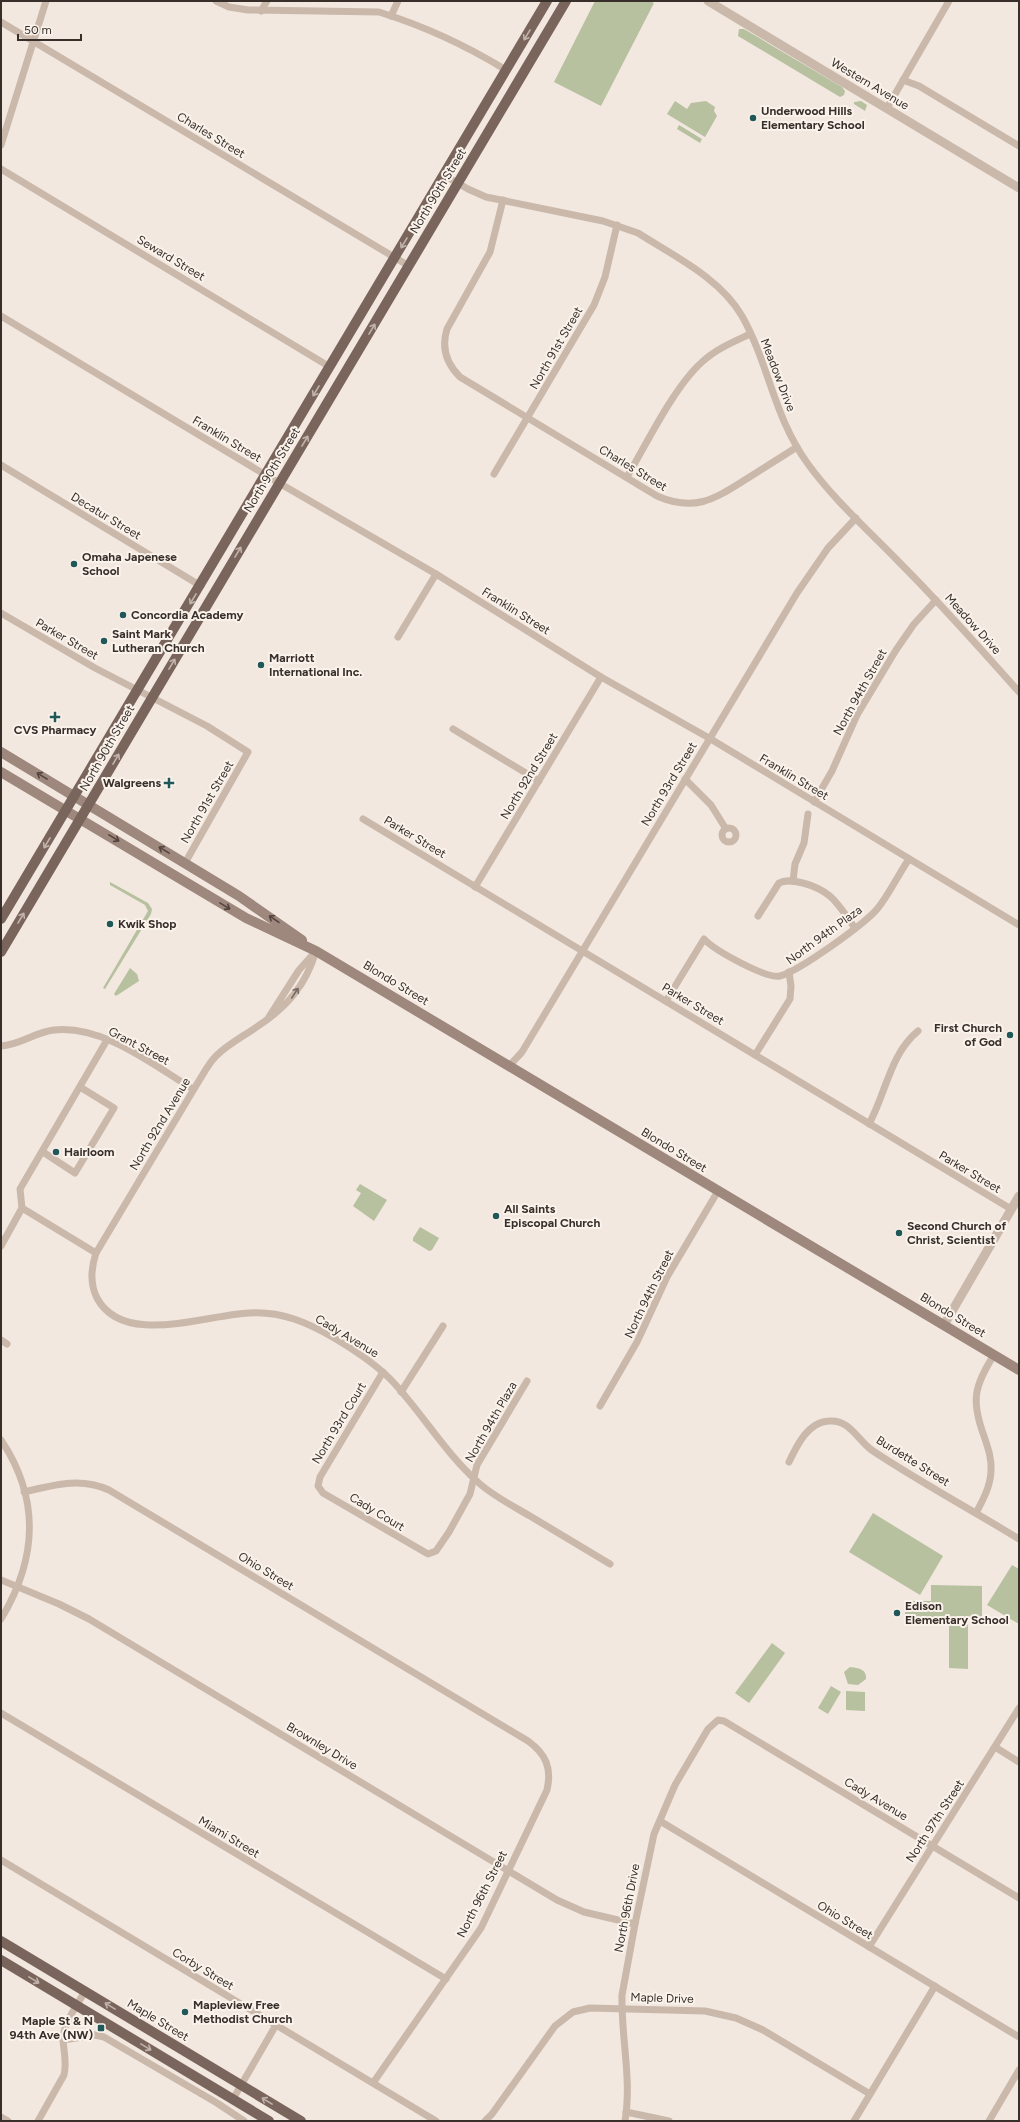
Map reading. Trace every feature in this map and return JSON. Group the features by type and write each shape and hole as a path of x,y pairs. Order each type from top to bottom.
{"main road":[{"name":"North 90th Street","path":"1,920 547,1"},
{"name":"North 90th Street","path":"1,952 566,1"},
{"name":"Blondo Street","path":"1,752 239,896 316,951 1019,1370"},
{"name":"Blondo Street","path":"1,772 81,818 246,918 316,951"},
{"name":"Maple Street","path":"1,1941 301,2121"},
{"path":"1,1960 269,2121"}],"street":[{"path":"1,145 46,1"},
{"path":"216,1 238,10 367,11 391,16 468,48 506,70"},
{"path":"261,10 267,1"},
{"path":"391,16 398,1"},
{"name":"Western Avenue","path":"708,1 1019,188"},
{"path":"887,108 949,1"},
{"name":"Charles Street","path":"1,22 409,266"},
{"path":"903,80 919,86 1019,146"},
{"name":"Seward Street","path":"1,169 330,367"},
{"name":"Meadow Drive","path":"444,175 476,193 617,225 638,233 709,279 735,306 750,334 778,410 797,447 820,480 936,600 1019,692"},
{"name":"Charles Street","path":"503,200 490,252 444,337 445,353 448,364 462,378 668,501 684,504 704,502 719,496 797,447"},
{"name":"North 91st Street","path":"494,474 594,305 605,277 617,225"},
{"name":"Franklin Street","path":"1,316 266,476 436,574 601,677 709,738 1019,925"},
{"path":"627,477 678,392 692,372 717,350 750,334"},
{"name":"Decatur Street","path":"1,465 200,586"},
{"name":"North 93rd Street","path":"509,1066 522,1052 709,738 810,572 828,548 856,518"},
{"path":"398,637 436,574"},
{"name":"North 94th Street","path":"814,802 832,771 857,716 896,650 914,624 936,600"},
{"name":"Parker Street","path":"1,613 76,658 207,726 248,752"},
{"name":"North 92nd Street","path":"475,887 601,677"},
{"path":"453,729 539,780"},
{"name":"North 91st Street","path":"185,863 248,752"},
{"path":"685,779 711,805 726,829"},
{"path":"793,881 795,864 804,843 808,814"},
{"name":"Parker Street","path":"362,819 1011,1209"},
{"name":"North 94th Plaza","path":"755,1055 790,999 791,986 789,972 796,969 855,928 878,909 909,859"},
{"path":"758,916 779,884 783,881 793,881 815,886 826,892 855,928"},
{"path":"666,1002 704,939 765,975 780,976 789,972"},
{"name":"North 92nd Avenue","path":"95,1256 193,1089 217,1055 268,1019 299,970 316,951"},
{"name":"Grant Street","path":"1,1046 14,1044 47,1031 57,1030 83,1033 107,1040 126,1049 193,1089"},
{"path":"870,1124 898,1052 918,1031"},
{"path":"1,1246 22,1208 20,1189 43,1152 107,1040"},
{"path":"43,1152 75,1174 114,1108 80,1087"},
{"name":"North 94th Street","path":"600,1406 637,1342 667,1277 718,1191"},
{"path":"944,1325 1019,1196"},
{"path":"22,1208 95,1256"},
{"name":"Cady Avenue","path":"95,1256 92,1278 96,1295 103,1307 111,1314 125,1322 136,1325 152,1325 248,1313 276,1314 310,1325 374,1364 383,1372 453,1457 474,1478 503,1500 610,1564"},
{"path":"401,1392 443,1326"},
{"path":"976,1513 988,1489 991,1472 989,1450 977,1415 976,1395 979,1381 994,1355"},
{"name":"North 93rd Court","path":"318,1486 320,1477 383,1372"},
{"name":"North 94th Plaza","path":"428,1554 436,1551 449,1532 470,1494 477,1465 527,1381"},
{"name":"Burdette Street","path":"789,1462 795,1449 812,1427 824,1421 837,1421 850,1428 872,1450 1019,1539"},
{"path":"1,1440 14,1462 24,1492 30,1532 28,1555 18,1587 1,1619"},
{"name":"Ohio Street","path":"24,1492 72,1482 92,1484 109,1490 535,1746"},
{"name":"Cady Court","path":"318,1486 323,1493 428,1554"},
{"name":"Brownley Drive","path":"1,1580 59,1604 89,1619 508,1871 575,1909 635,1924"},
{"name":"North 97th Street","path":"869,1947 1019,1708"},
{"name":"Miami Street","path":"1,1713 446,1979"},
{"name":"Cady Avenue","path":"721,1720 1019,1898"},
{"name":"North 96th Drive","path":"625,2121 628,2075 622,2008 624,1982 650,1849 675,1785 708,1729 713,1723 721,1720"},
{"name":"North 96th Street","path":"373,2083 481,1928 547,1790 549,1781 546,1759 535,1746"},
{"path":"995,1748 1019,1762"},
{"name":"Ohio Street","path":"660,1821 1019,2037"},
{"name":"Corby Street","path":"1,1860 436,2121"},
{"path":"854,2121 935,1986"},
{"path":"38,2121 64,2075 66,2060 63,2040 66,2027 85,1991"},
{"name":"Maple Drive","path":"485,2121 492,2114 549,2033 561,2020 573,2012 590,2008 704,2010 736,2018 763,2030 870,2094"},
{"path":"233,2099 276,2025"},
{"path":"63,2040 95,2035 104,2037 217,2103 244,2121"},
{"path":"989,2121 1019,2070"},
{"path":"626,2112 669,2121"},
{"path":"1,2116 8,2121"}],"green space":[{"path":"595,1 650,1 654,3 601,106 554,82"},
{"path":"739,29 744,29 842,87 845,91 844,95 840,97 738,36"},
{"path":"675,101 687,109 691,103 706,101 715,107 714,111 717,116 705,137 667,114"},
{"path":"861,101 867,105 865,111 854,104 854,102"},
{"path":"679,125 702,139 700,143 677,129"},
{"path":"110,882 148,903 152,909 151,914 105,989 103,988 148,911 145,905 110,885"},
{"path":"130,968 137,974 139,981 116,996 114,994"},
{"path":"360,1184 387,1200 374,1221 353,1206 361,1193 356,1190"},
{"path":"420,1227 439,1238 432,1250 429,1251 413,1241 413,1238"},
{"path":"873,1513 943,1556 920,1595 849,1552"},
{"path":"1012,1565 1019,1569 1019,1624 987,1605"},
{"path":"931,1585 982,1586 982,1619 968,1618 968,1669 949,1668 949,1621 905,1620 905,1601 931,1601"},
{"path":"772,1643 785,1653 749,1703 735,1693"},
{"path":"850,1667 863,1671 866,1679 858,1685 848,1684 844,1672"},
{"path":"831,1686 841,1692 828,1714 818,1708"},
{"path":"846,1691 865,1692 865,1711 846,1710"}],"place":[{"name":"Underwood Hills Elementary School","path":"753,118"},
{"name":"Omaha Japenese School","path":"74,564"},
{"name":"Concordia Academy","path":"123,615"},
{"name":"Saint Mark Lutheran Church","path":"104,641"},
{"name":"Marriott International Inc.","path":"261,665"},
{"name":"CVS Pharmacy","path":"55,717"},
{"name":"Walgreens","path":"169,783"},
{"name":"Kwik Shop","path":"110,924"},
{"name":"First Church of God","path":"1010,1035"},
{"name":"Hairloom","path":"56,1152"},
{"name":"All Saints Episcopal Church","path":"496,1216"},
{"name":"Second Church of Christ, Scientist","path":"899,1233"},
{"name":"Edison Elementary School","path":"897,1613"},
{"name":"Mapleview Free Methodist Church","path":"185,2012"},
{"name":"Maple St & N 94th Ave (NW)","path":"101,2028"}]}
